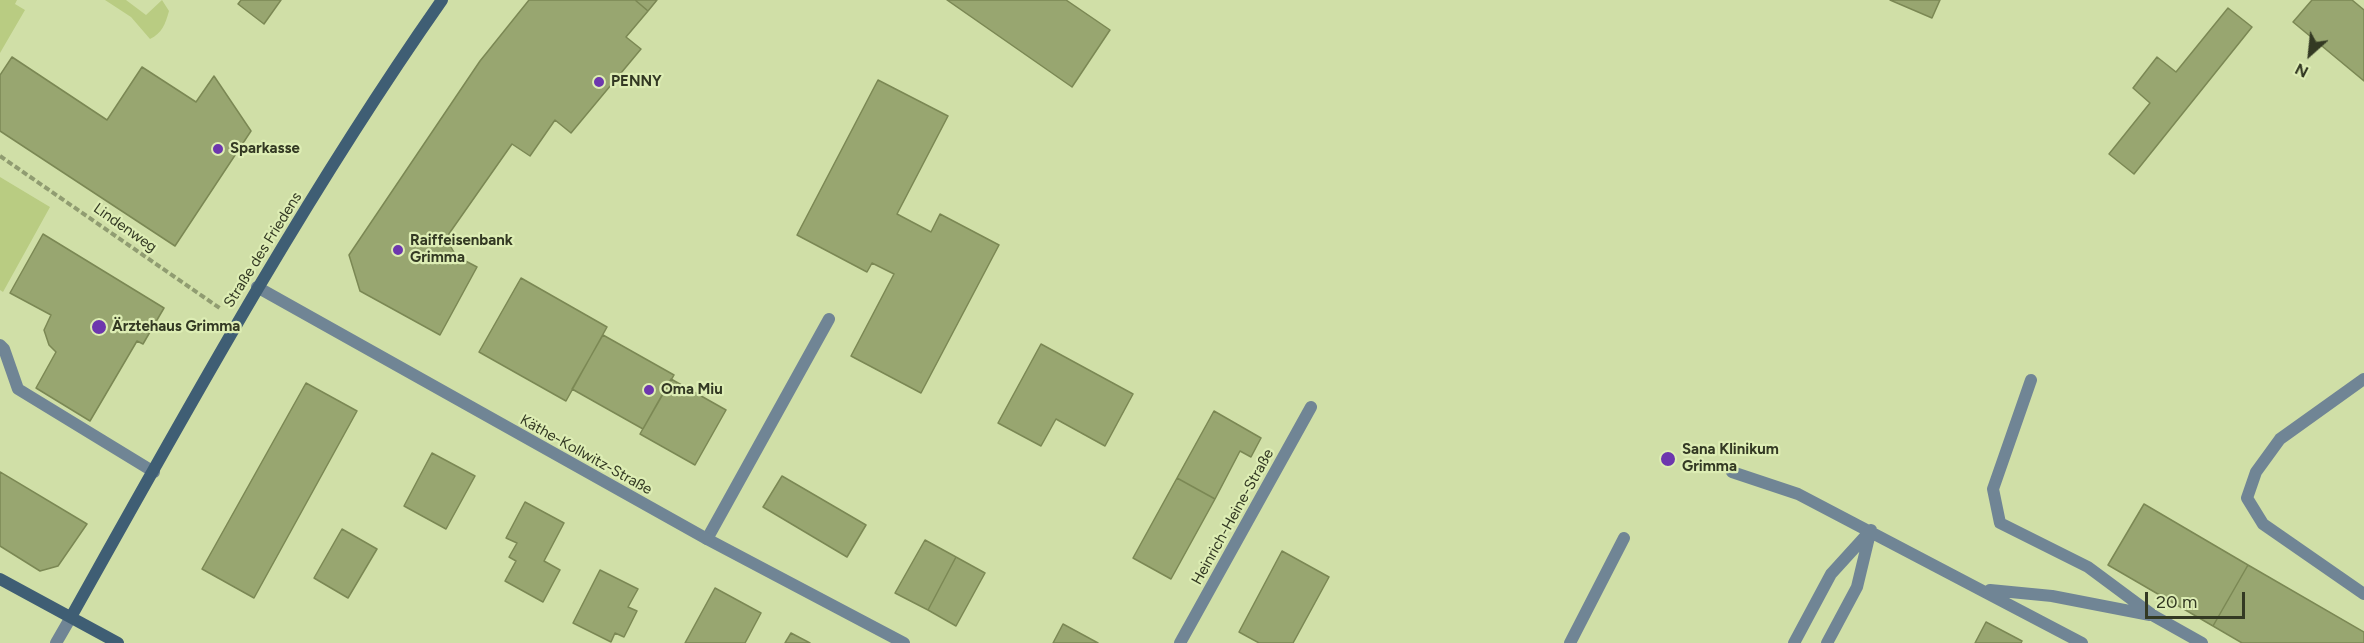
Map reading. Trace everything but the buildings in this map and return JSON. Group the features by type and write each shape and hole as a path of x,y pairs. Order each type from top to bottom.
{"street":[{"name":"Straße des Friedens","path":"71,617 237,320 379,91 442,0"},
{"name":"Käthe-Kollwitz-Straße","path":"257,287 707,539 904,643"},
{"path":"707,539 829,319"},
{"path":"0,345 4,349 18,389 154,472"},
{"path":"2364,379 2280,439 2256,472 2247,498 2263,524 2364,594"},
{"path":"2031,380 1993,489 2000,523 2088,567 2154,616 2202,643"},
{"name":"Heinrich-Heine-Straße","path":"1180,643 1311,406"},
{"path":"1732,472 1798,494 1871,530 2082,643"},
{"path":"1794,643 1831,573 1871,530"},
{"path":"1827,643 1857,587 1871,530"},
{"path":"1570,643 1624,538"},
{"path":"0,579 118,643"},
{"path":"1983,590 2052,596 2154,616"},
{"path":"56,643 71,617"}],"path":[{"name":"Lindenweg","path":"0,156 237,320"}],"green space":[{"path":"0,0 17,0 15,4 25,10 0,53"},
{"path":"105,0 126,0 146,15 162,0 169,11 162,28 150,39 131,17"},
{"path":"0,177 50,207 3,292 0,290"}],"place":[{"name":"PENNY","path":"599,82"},
{"name":"Sparkasse","path":"218,149"},
{"name":"Raiffeisenbank Grimma","path":"398,250"},
{"name":"Ärztehaus Grimma","path":"99,327"},
{"name":"Oma Miu","path":"649,390"},
{"name":"Sana Klinikum Grimma","path":"1668,459"}]}
